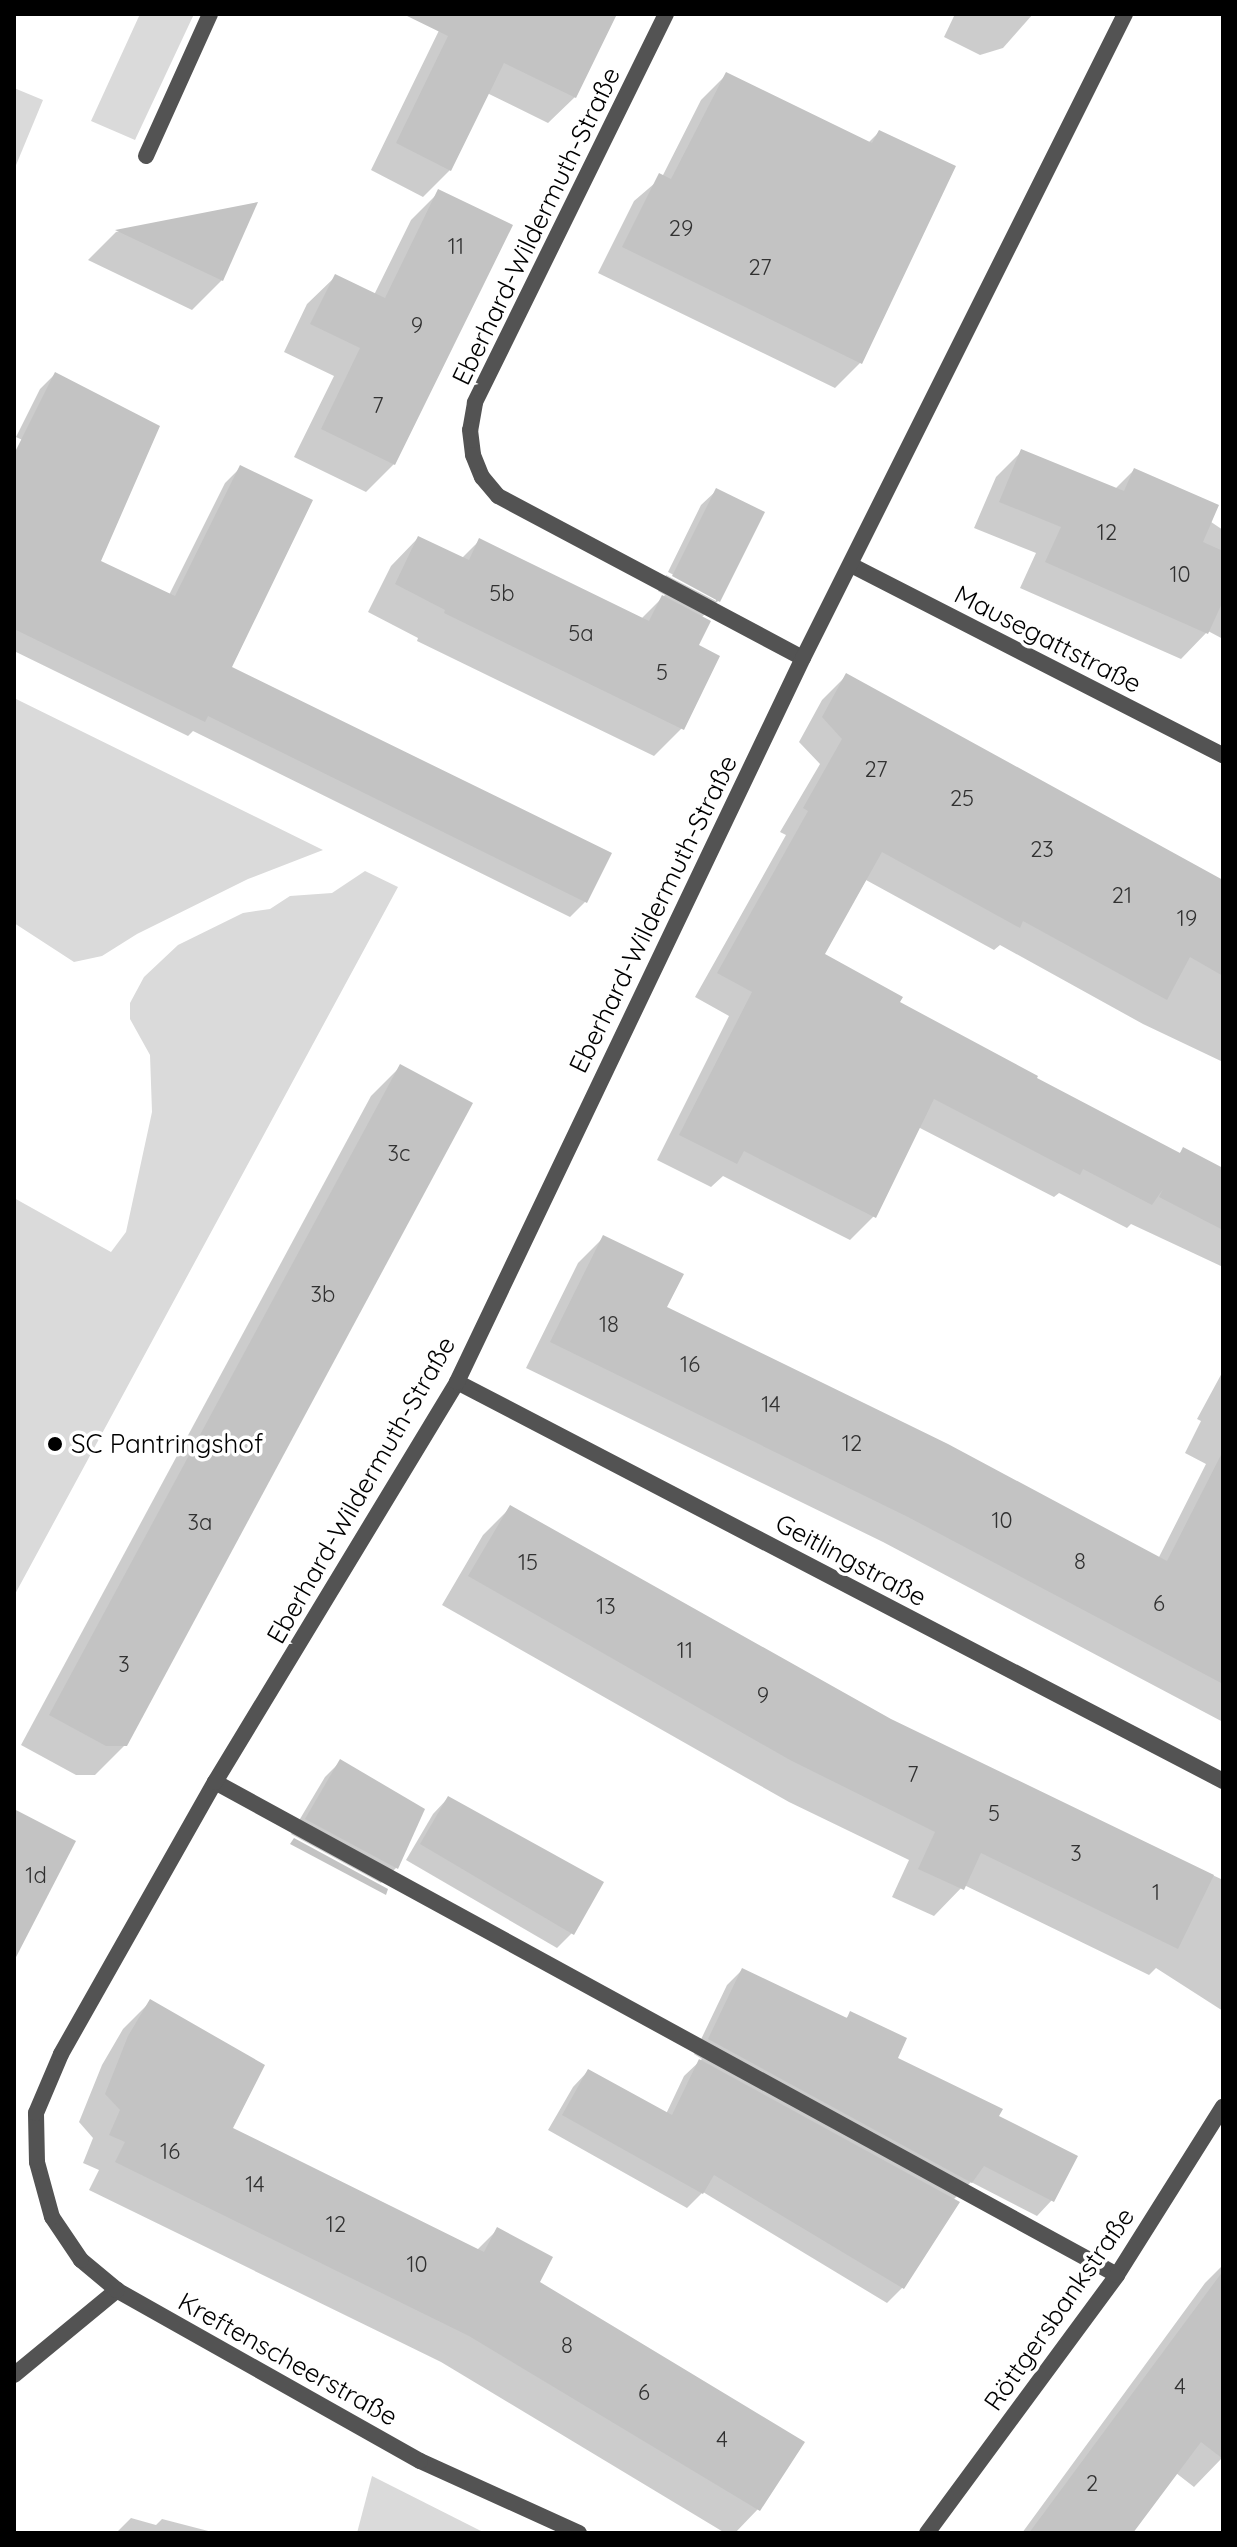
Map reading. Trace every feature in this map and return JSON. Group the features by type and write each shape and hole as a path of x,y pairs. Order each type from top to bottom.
{"street":[{"path":"146,156 210,14"},
{"name":"Eberhard-Wildermuth-Straße","path":"666,14 475,403 470,430 473,455 482,477 498,496 803,658"},
{"name":"Eberhard-Wildermuth-Straße","path":"37,2162 36,2113 61,2054 215,1782 457,1382 803,658 1125,14"},
{"name":"Mausegattstraße","path":"851,565 1223,755"},
{"name":"Geitlingstraße","path":"457,1382 1223,1781"},
{"path":"215,1782 1117,2275"},
{"name":"Röttgersbankstraße","path":"927,2533 1117,2275 1223,2107"},
{"name":"Kreftenscheerstraße","path":"37,2162 52,2217 81,2260 117,2290 420,2461 579,2533"},
{"path":"14,2375 117,2290"}],"shaded area":[{"path":"140,14 194,14 135,140 91,121"},
{"path":"14,88 43,100 14,170"},
{"path":"14,698 323,850 248,879 137,934 102,956 74,962 14,923"},
{"path":"365,871 398,887 14,1596 14,1198 111,1252 126,1232 152,1112 150,1055 130,1019 130,1003 144,977 178,945 243,913 270,909 290,896 332,893"},
{"path":"372,2476 485,2533 357,2533"}],"building":[{"path":"403,14 617,14 576,98 504,63 451,171 396,143 448,36"},
{"path":"726,72 872,143 879,130 956,166 862,364 622,247 659,173 671,179"},
{"path":"438,189 513,225 395,465 321,429 360,348 310,324 335,274 385,298"},
{"path":"258,202 223,281 115,230"},
{"path":"55,372 160,426 101,561 175,596 240,465 313,500 232,667 612,853 587,903 208,716 205,722 14,629 14,454"},
{"path":"1021,449 1124,491 1134,468 1219,505 1203,542 1223,551 1223,601 1208,634 1045,562 1061,527 999,502"},
{"path":"716,488 765,512 720,602 672,576"},
{"path":"418,536 469,560 479,538 649,621 662,595 711,621 699,645 720,656 684,730 444,613 445,610 395,584"},
{"path":"846,673 1223,880 1223,976 1190,957 1167,1000 1023,921 1020,928 882,852 825,954 903,997 900,1002 1037,1078 1180,1153 1183,1147 1223,1168 1223,1230 1159,1197 1163,1189 1152,1205 1083,1169 1080,1175 934,1099 876,1218 744,1151 737,1164 679,1135 752,992 717,973 808,811 803,808 842,739 822,717"},
{"path":"400,1064 473,1103 127,1746 106,1746 49,1715"},
{"path":"603,1235 684,1274 667,1307 948,1444 1167,1561 1223,1451 1223,1684 908,1517 550,1342"},
{"path":"510,1505 891,1719 1214,1875 1178,1949 981,1853 964,1890 918,1869 935,1832 790,1760 468,1576"},
{"path":"340,1759 425,1809 398,1869 305,1819"},
{"path":"448,1796 604,1882 574,1935 420,1844"},
{"path":"14,1809 76,1841 14,1961"},
{"path":"294,1838 388,1889 386,1895 290,1844"},
{"path":"742,1968 847,2018 850,2011 907,2038 898,2058 1003,2109 999,2116 1078,2156 1054,2202 984,2166 972,2183 708,2039"},
{"path":"150,1999 265,2065 233,2128 484,2252 497,2227 553,2257 540,2282 805,2442 760,2511 469,2336 115,2162 125,2142 109,2135 120,2110 105,2094 128,2036"},
{"path":"699,2059 960,2202 904,2289 714,2175 703,2194 562,2115 588,2069 672,2115"},
{"path":"1223,2271 1223,2459 1201,2442 1133,2533 1029,2533"}],"place":[{"name":"SC Pantringshof","path":"55,1444"}]}
